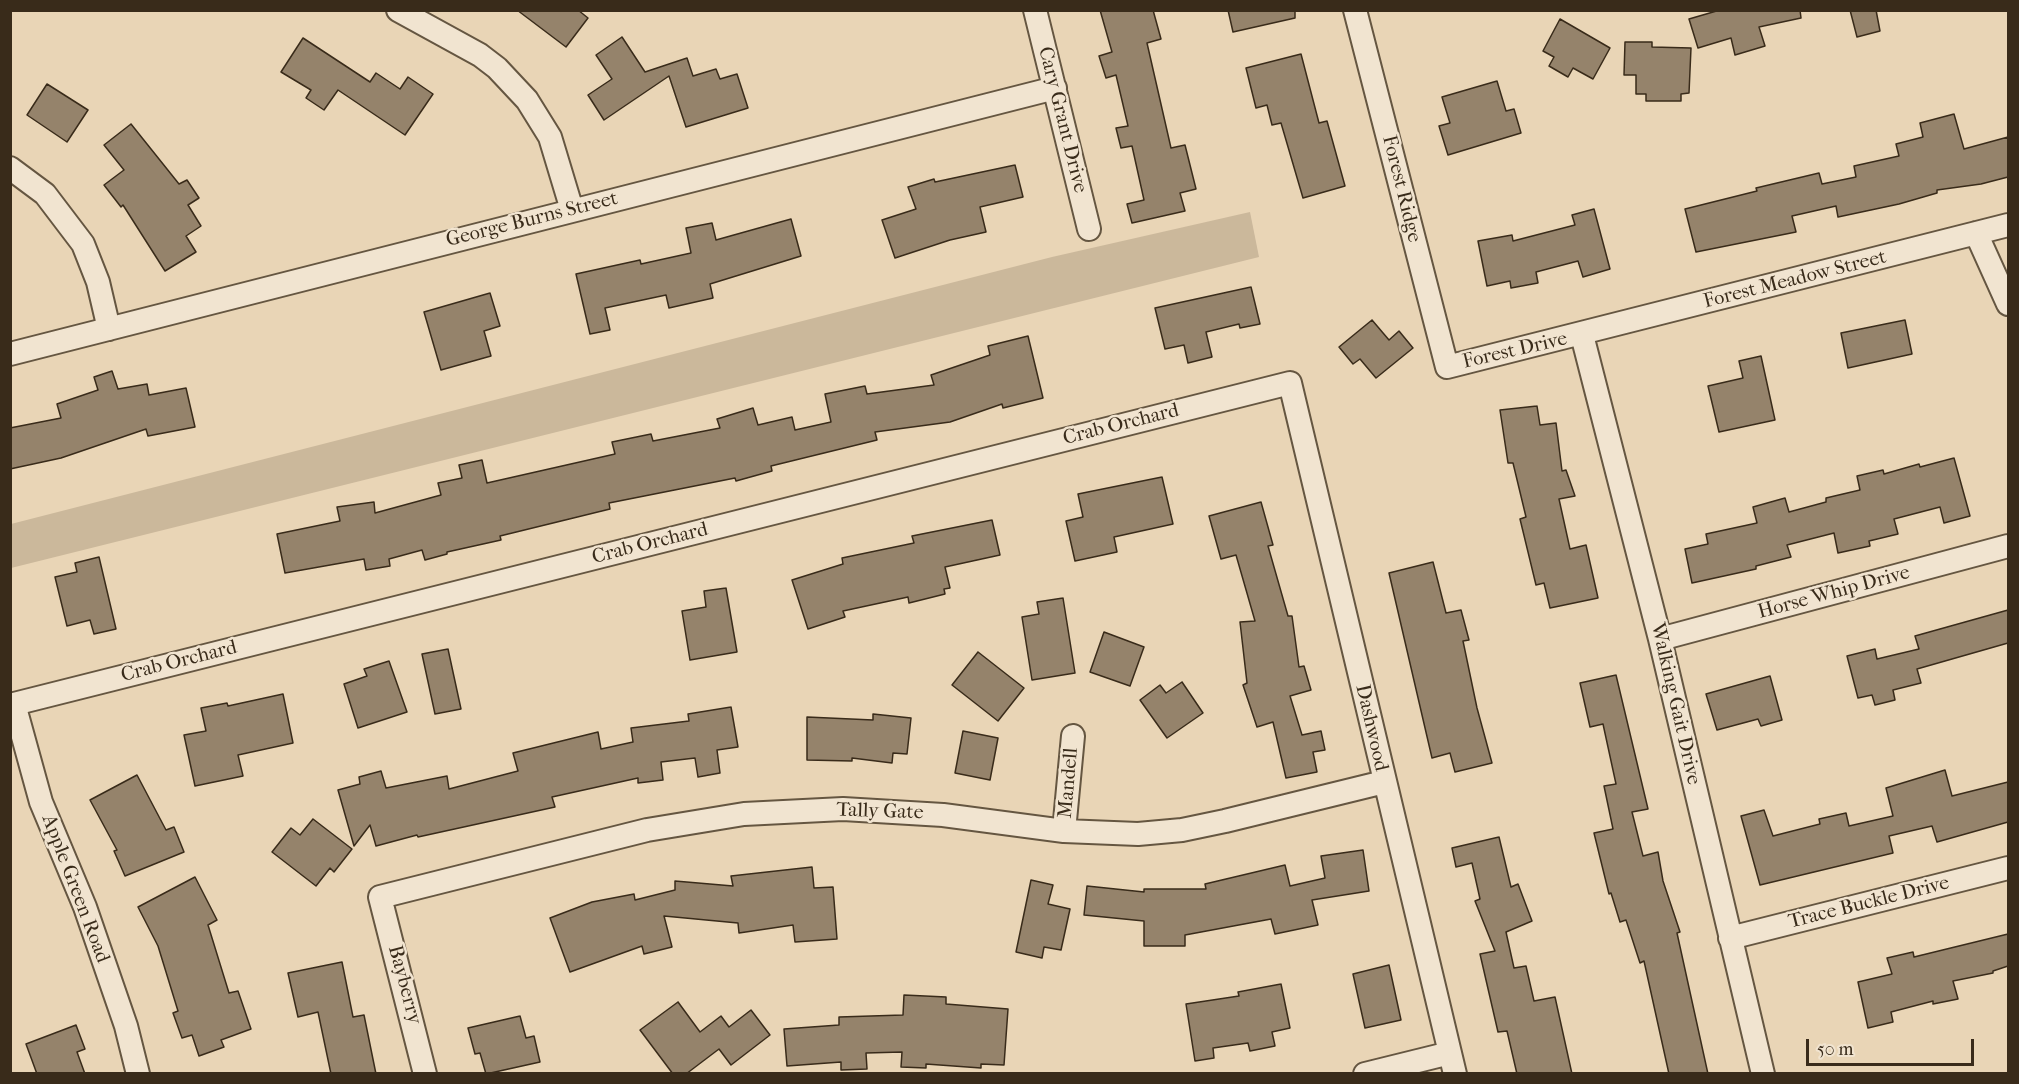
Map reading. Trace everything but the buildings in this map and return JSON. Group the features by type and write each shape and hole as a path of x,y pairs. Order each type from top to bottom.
{"street":[{"path":"398,10 480,54 520,91 550,137 572,210"},
{"name":"Cary Grant Drive","path":"1035,10 1089,229"},
{"name":"Forest Ridge","path":"1355,10 1447,367"},
{"name":"George Burns Street","path":"10,354 1055,88"},
{"path":"10,168 45,194 83,244 98,282 109,329"},
{"name":"Forest Meadow Street","path":"1582,335 2008,225"},
{"path":"1976,233 2008,304"},
{"name":"Forest Drive","path":"1447,367 1582,335"},
{"name":"Walking Gait Drive","path":"1582,335 1660,639 1763,1074"},
{"name":"Crab Orchard","path":"12,704 1290,383"},
{"name":"Dashwood","path":"1290,383 1453,1063"},
{"name":"Horse Whip Drive","path":"1660,639 2008,546"},
{"name":"Apple Green Road","path":"12,704 41,802 85,907 126,1026 138,1074"},
{"name":"Mandell","path":"1064,831 1073,736"},
{"name":"Tally Gate","path":"380,897 647,830 744,814 843,809 943,815 1064,831 1138,834 1182,830 1384,782"},
{"name":"Trace Buckle Drive","path":"1730,938 2008,868"},
{"name":"Bayberry","path":"380,897 425,1074"},
{"path":"1365,1074 1453,1063"}],"shaded area":[{"path":"1250,212 1259,257 11,568 11,524 1052,257"}]}
